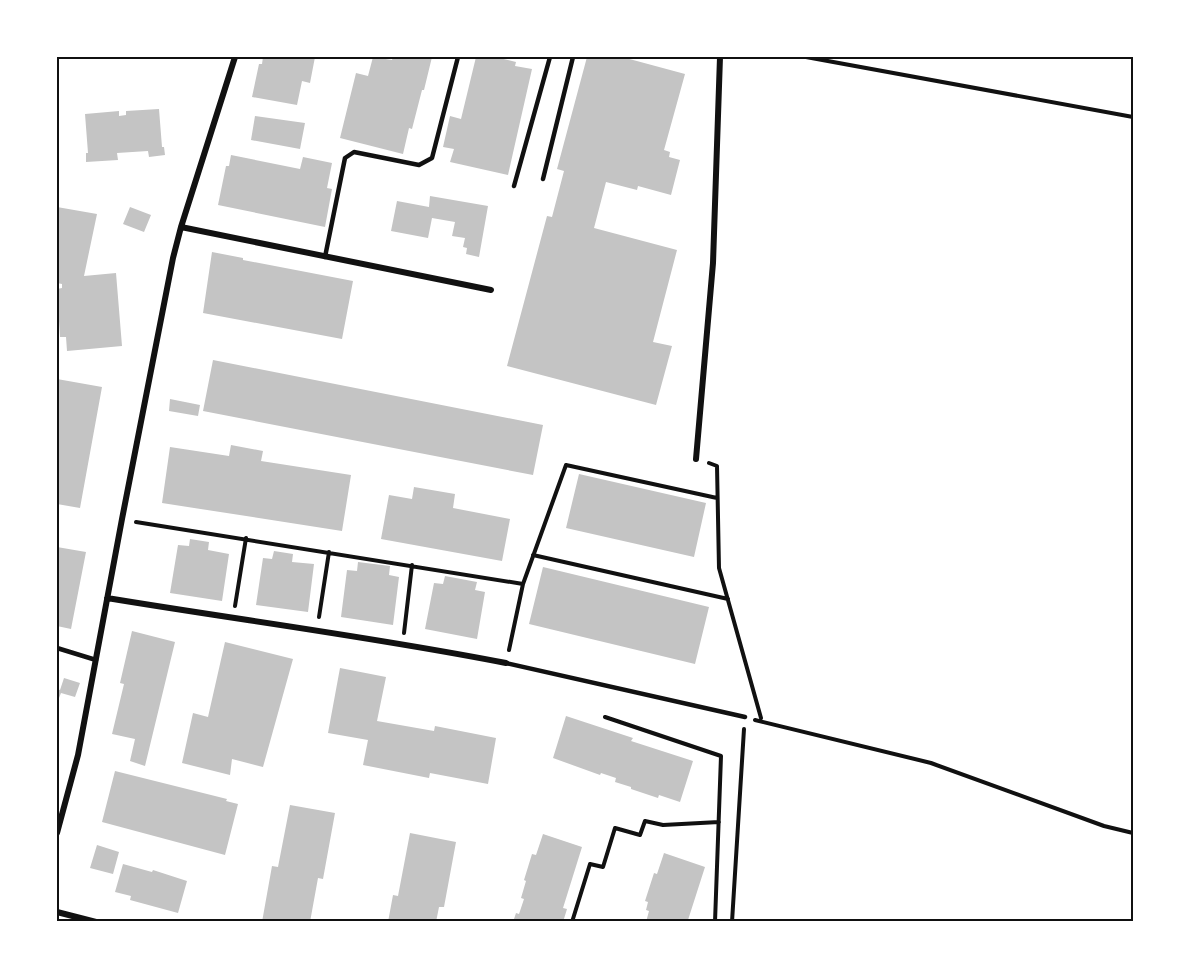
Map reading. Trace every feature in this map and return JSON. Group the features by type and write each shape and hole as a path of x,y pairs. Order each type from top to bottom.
{"street":[{"path":"57,833 78,755 161,317 181,227 235,57"},
{"path":"696,459 713,263 720,57"},
{"path":"181,227 491,290"},
{"path":"107,598 233,619 403,643 506,663"},
{"path":"57,912 96,922"}],"lane":[{"path":"324,257 345,159 354,152 419,165 432,158 458,57"},
{"path":"514,186 550,57"},
{"path":"543,179 573,57"},
{"path":"57,648 96,660"},
{"path":"506,663 745,717"}],"path":[{"path":"806,57 1133,117"},
{"path":"696,459 717,466 719,568 762,721"},
{"path":"506,663 523,584 566,465 717,498"},
{"path":"122,519 523,584"},
{"path":"233,619 246,538"},
{"path":"317,631 329,552"},
{"path":"533,555 728,599"},
{"path":"403,643 412,565"},
{"path":"604,717 721,756 715,922"},
{"path":"732,922 745,717 931,763 1104,826 1133,833"},
{"path":"572,922 590,864 603,867 615,828 640,835 645,821 663,825 719,822"}],"building":[{"path":"263,57 294,59 295,57 315,57 310,83 302,81 297,105 252,97 259,64 262,64"},
{"path":"373,57 392,60 393,57 432,57 403,154 340,138 356,73 368,76"},
{"path":"476,57 495,57 516,62 515,66 532,69 508,175 450,162 454,149 443,147 450,116 461,119"},
{"path":"587,57 622,57 685,74 664,150 670,152 669,157 680,160 671,195 638,186 637,190 606,182 594,228 677,250 653,342 672,346 656,405 507,366 547,216 552,217 564,171 557,169"},
{"path":"159,109 162,147 164,147 165,155 149,157 148,151 117,153 118,160 86,162 86,153 88,153 85,114 119,111 119,116 126,115 126,111"},
{"path":"255,116 305,123 300,149 251,140"},
{"path":"231,155 300,169 303,157 332,163 327,188 332,189 325,227 218,205 226,166 229,166"},
{"path":"430,196 488,206 479,257 466,254 467,248 463,247 465,238 452,236 455,222 432,218 428,238 391,231 397,201 429,207"},
{"path":"57,207 97,214 84,276 116,273 122,346 67,351 66,337 60,337 57,289 62,288 62,284 57,283"},
{"path":"130,207 151,215 144,232 123,224"},
{"path":"212,252 353,281 342,339 203,313"},
{"path":"213,360 543,425 533,475 203,411"},
{"path":"57,379 102,387 80,508 57,504"},
{"path":"170,399 200,405 198,416 169,411"},
{"path":"231,445 263,451 261,461 351,475 342,531 162,503 170,447 229,456"},
{"path":"579,474 706,503 694,557 566,528"},
{"path":"414,487 455,494 453,508 510,519 502,561 381,539 389,495 412,499"},
{"path":"190,539 209,542 208,550 229,554 222,601 170,593 178,545 189,546"},
{"path":"57,547 86,552 71,629 57,626"},
{"path":"274,551 293,554 292,562 314,564 308,612 256,605 263,558 272,559"},
{"path":"358,562 390,566 389,575 399,577 393,625 341,617 347,570 357,571"},
{"path":"543,567 709,607 695,664 529,624"},
{"path":"445,576 477,582 475,590 485,592 477,639 425,629 434,583 443,584"},
{"path":"132,631 175,642 145,766 130,761 135,739 112,734 124,684 120,683"},
{"path":"225,642 293,659 263,767 232,759 230,775 182,763 193,713 208,717"},
{"path":"340,668 386,677 377,721 434,731 435,726 496,738 488,784 430,773 429,778 363,765 368,740 328,733"},
{"path":"64,678 80,683 75,697 61,693 57,703 57,689 60,690"},
{"path":"566,716 633,738 631,741 693,761 680,802 631,789 631,787 615,782 616,778 601,773 600,775 553,758"},
{"path":"115,771 227,799 226,801 238,804 225,855 102,822"},
{"path":"290,805 335,813 323,879 318,878 310,922 262,922 272,866 278,867"},
{"path":"410,833 456,842 444,907 439,907 436,922 388,922 393,895 398,896"},
{"path":"543,834 582,847 563,908 567,909 563,922 513,922 516,913 519,914 524,899 521,898 526,881 524,880 532,854 536,855"},
{"path":"97,845 119,852 113,874 90,868"},
{"path":"664,853 705,867 688,920 692,922 646,922 649,911 646,910 648,902 645,901 654,873 657,874"},
{"path":"123,864 152,872 153,870 187,881 178,913 130,900 131,896 115,892"}]}
